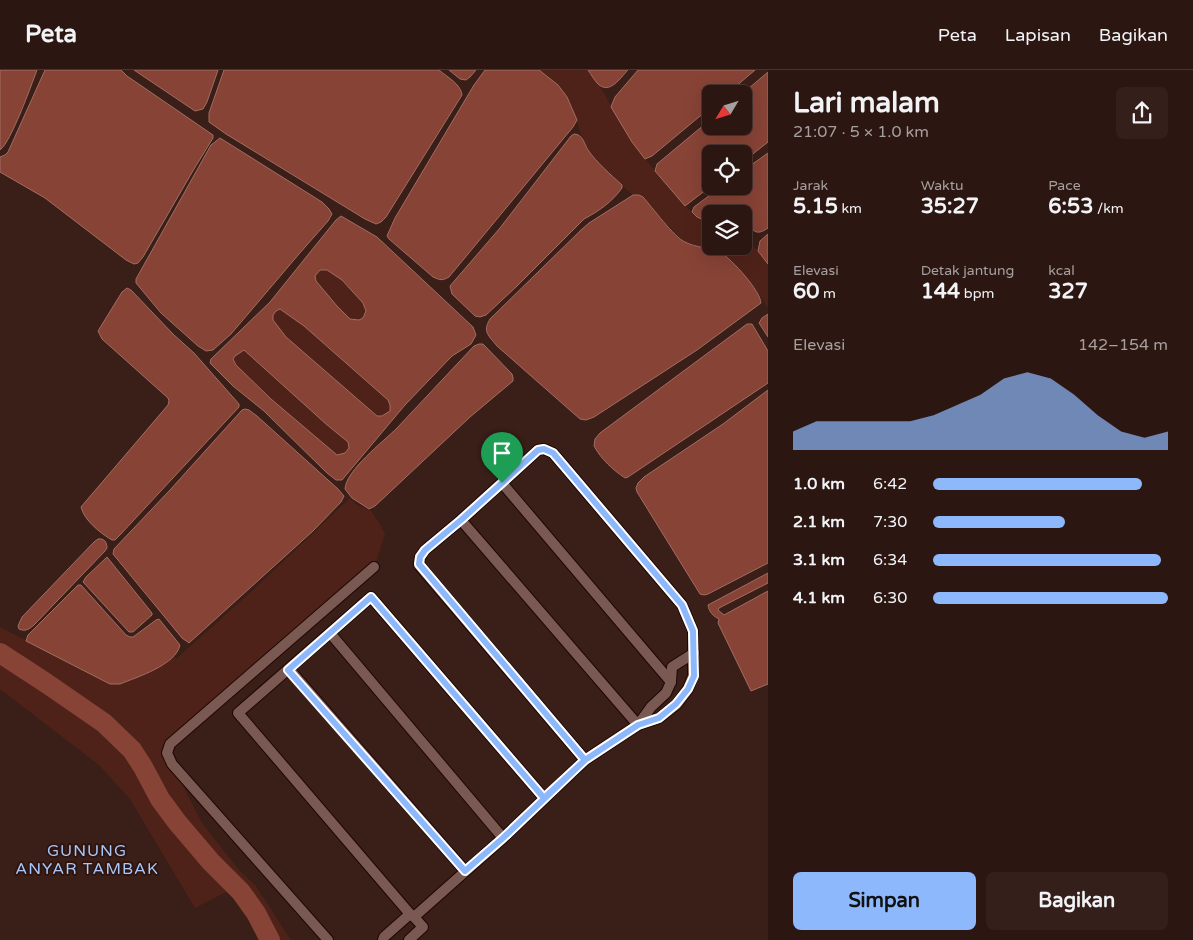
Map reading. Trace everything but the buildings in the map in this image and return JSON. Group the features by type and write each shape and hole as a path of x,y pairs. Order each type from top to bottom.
{"street":[{"path":"383,940 384,937 503,838 585,760 638,725 659,718 676,704 688,689 694,676 693,631 682,605 553,453 544,449 538,450 425,550 420,557 419,564 585,760"},
{"path":"502,483 671,682"},
{"path":"461,520 638,725"},
{"path":"328,940 172,764 167,753 170,744 374,567"},
{"path":"409,940 423,928 238,713 371,597 544,798"},
{"path":"330,633 503,838"},
{"path":"638,725 651,707 666,693 671,682 672,666 694,653"},
{"path":"288,670 465,871"}],"shaded area":[{"path":"0,70 37,70 10,136 0,150"},
{"path":"45,70 121,70 213,135 213,138 138,263 134,264 126,260 45,198 0,172 0,157 8,152"},
{"path":"134,70 218,70 207,102 203,109 195,111"},
{"path":"224,70 439,70 459,87 462,95 386,217 376,224 209,122 209,113"},
{"path":"449,70 476,70 466,80 460,79"},
{"path":"485,70 539,70 558,85 567,97 577,120 449,277 439,279 433,277 387,236 395,218 474,85"},
{"path":"539,70 588,70 599,85 632,142 685,206 702,219 702,254 684,242 639,195 633,195 601,166 582,139 570,103 553,81"},
{"path":"588,70 628,70 611,87 607,88 598,84"},
{"path":"638,70 755,70 738,85 702,85 702,114 652,156 645,159 632,142 611,107 615,97"},
{"path":"768,72 768,142 752,155 752,145 702,145 702,193 685,206 655,171 657,164 702,126 702,135 752,135 752,86"},
{"path":"574,134 581,137 592,155 622,185 622,188 605,206 584,219 486,315 475,316 452,294 450,286 500,228"},
{"path":"220,138 322,202 332,214 231,334 213,350 206,351 161,313 136,283 136,279 211,145"},
{"path":"768,153 768,228 760,232 752,228 752,205 702,205 702,219 692,212 694,207 710,195 752,195 752,164"},
{"path":"633,195 639,195 643,197 669,228 681,239 702,247 702,255 726,256 751,284 761,303 697,350 594,417 586,420 580,419 497,346 489,336 487,327 490,319 589,223"},
{"path":"341,216 377,237 473,327 476,335 471,344 452,356 405,405 342,480 336,480 327,473 264,411 233,386 210,363 211,359 270,302","holes":["320,270 327,270 342,280 363,303 366,311 363,318 359,320 350,319 337,306 316,281 315,276","280,309 304,326 388,400 390,411 382,416 377,416 286,337 273,320 273,315","244,350 348,442 349,448 345,453 337,455 271,399 236,365 233,359"]},
{"path":"768,234 768,264 758,251 760,241"},
{"path":"752,245 768,264 768,308 756,290 704,255 752,255"},
{"path":"320,270 327,270 342,280 363,303 366,311 363,318 359,320 350,319 337,306 316,281 315,277"},
{"path":"127,288 194,353 239,404 239,407 119,536 112,540 93,526 85,517 81,507 168,405 169,401 168,398 102,339 98,331 122,292"},
{"path":"280,309 304,326 388,400 390,411 382,416 377,416 286,337 273,320 272,315"},
{"path":"768,314 768,337 759,323"},
{"path":"747,324 752,324 768,351 768,383 628,477 625,478 608,464 594,446 595,439 600,433"},
{"path":"483,344 512,374 513,381 470,417 375,506 369,509 352,498 345,489 347,481 358,465 397,428 474,346"},
{"path":"244,350 348,442 349,448 345,453 337,455 271,399 236,365 233,359"},
{"path":"768,390 768,563 708,594 700,594 636,488 644,477 723,424"},
{"path":"245,409 257,416 344,496 341,502 313,531 189,643 182,638 113,554 114,549 242,410"},
{"path":"350,498 357,505 371,511 385,534 374,567 170,744 172,764 202,823 238,869 255,885 291,940 262,940 228,891 195,908 130,799 99,765 0,689 0,627 110,684 120,684 164,665 174,656 176,659 252,591"},
{"path":"98,539 106,542 107,548 105,551 34,625 26,630 19,629 18,626 22,617"},
{"path":"107,557 152,613 133,632 129,632 83,582"},
{"path":"768,573 768,583 718,610 724,615 768,591 768,684 751,691 718,623 719,619 712,614 708,605"},
{"path":"78,585 81,585 126,635 130,637 133,637 159,619 180,645 177,652 164,664 145,674 120,684 110,684 26,641 28,635"}],"waterway":[{"path":"0,653 104,723 132,750 160,799 211,862 241,892 256,913 270,940"}],"district":[{"name":"GUNUNG ANYAR TAMBAK","path":"87,860"}],"route":[{"path":"502,483 425,550 420,557 419,564 585,760 544,798 371,597 288,670 465,871 503,838 585,760 638,725 659,718 676,704 688,689 694,676 693,631 682,605 553,453 544,449 538,450 502,483"}]}
